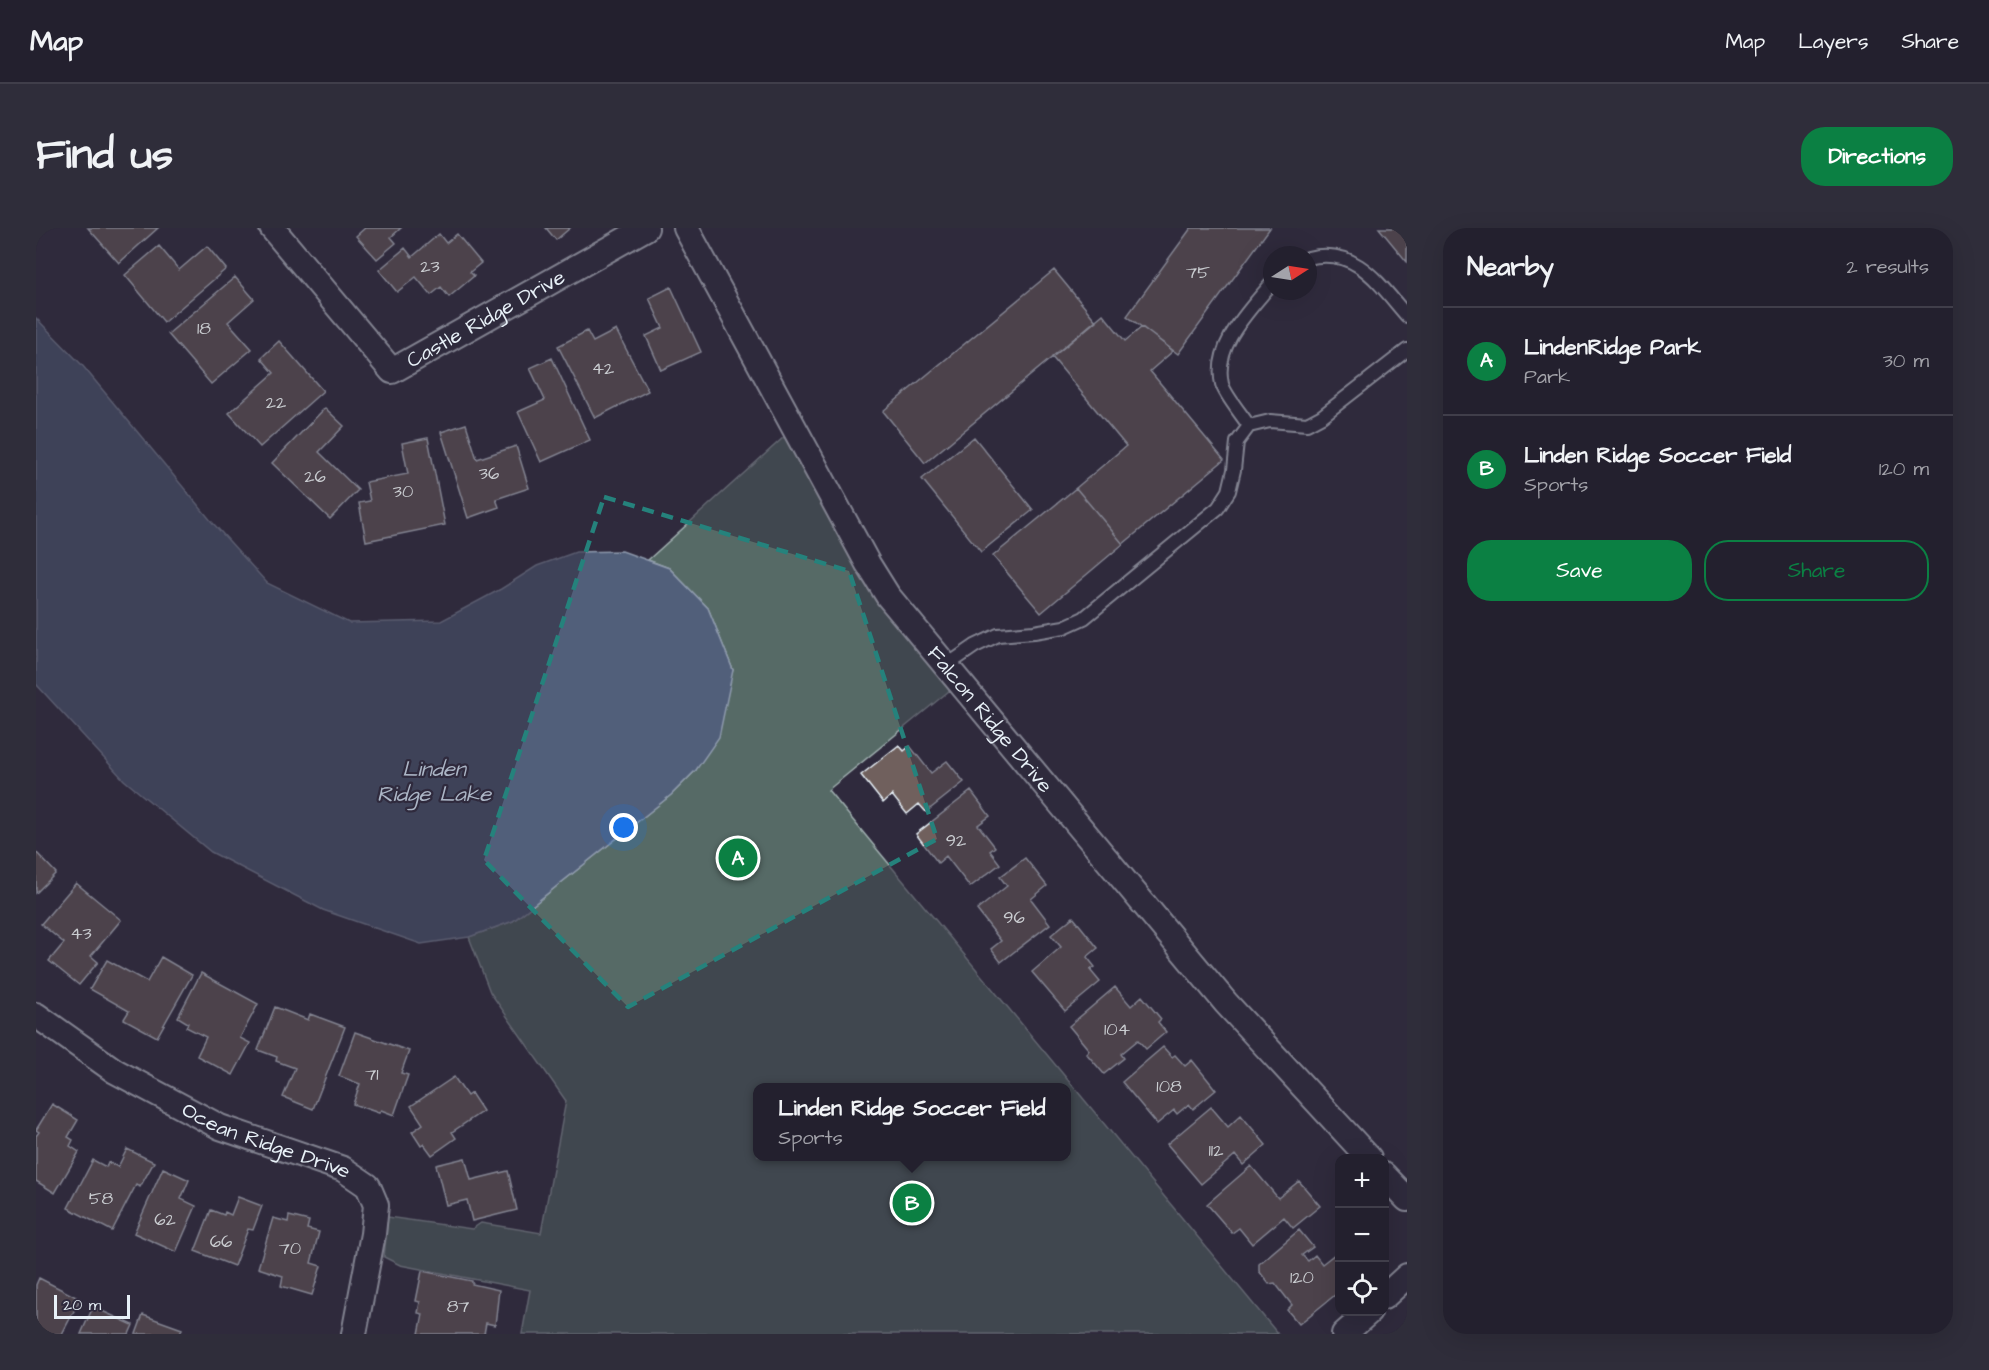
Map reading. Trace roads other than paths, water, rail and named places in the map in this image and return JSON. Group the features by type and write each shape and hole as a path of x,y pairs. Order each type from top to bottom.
{"street":[{"name":"Castle Ridge Drive","path":"272,228 392,370 646,228"},
{"name":"Falcon Ridge Drive","path":"686,228 868,564 888,596 1226,1003 1365,1154"},
{"name":"Ocean Ridge Drive","path":"36,1015 115,1071 220,1127 343,1169 368,1186 376,1205 354,1334"},
{"path":"1389,1180 1407,1200"},
{"path":"1389,1292 1407,1276"},
{"path":"1344,1334 1364,1316"}],"lane":[{"path":"1317,256 1323,254 1346,258 1370,274 1407,316"},
{"path":"1249,426 1222,385 1221,359 1238,325 1263,294"},
{"path":"946,666 975,646 998,635 1064,627 1084,618 1218,508 1229,491 1237,442 1249,426 1270,421 1307,424 1322,416 1407,350"}],"water":[{"name":"Linden Ridge Lake","path":"36,318 82,365 212,522 267,583 349,623 441,621 501,589 537,566 576,552 622,551 669,568 708,608 733,670 719,737 696,770 671,795 513,921 469,937 421,944 323,910 211,852 124,780 36,684"}],"place":[{"name":"LindenRidge Park","path":"738,858"},
{"name":"Linden Ridge Soccer Field","path":"912,1203"}]}
